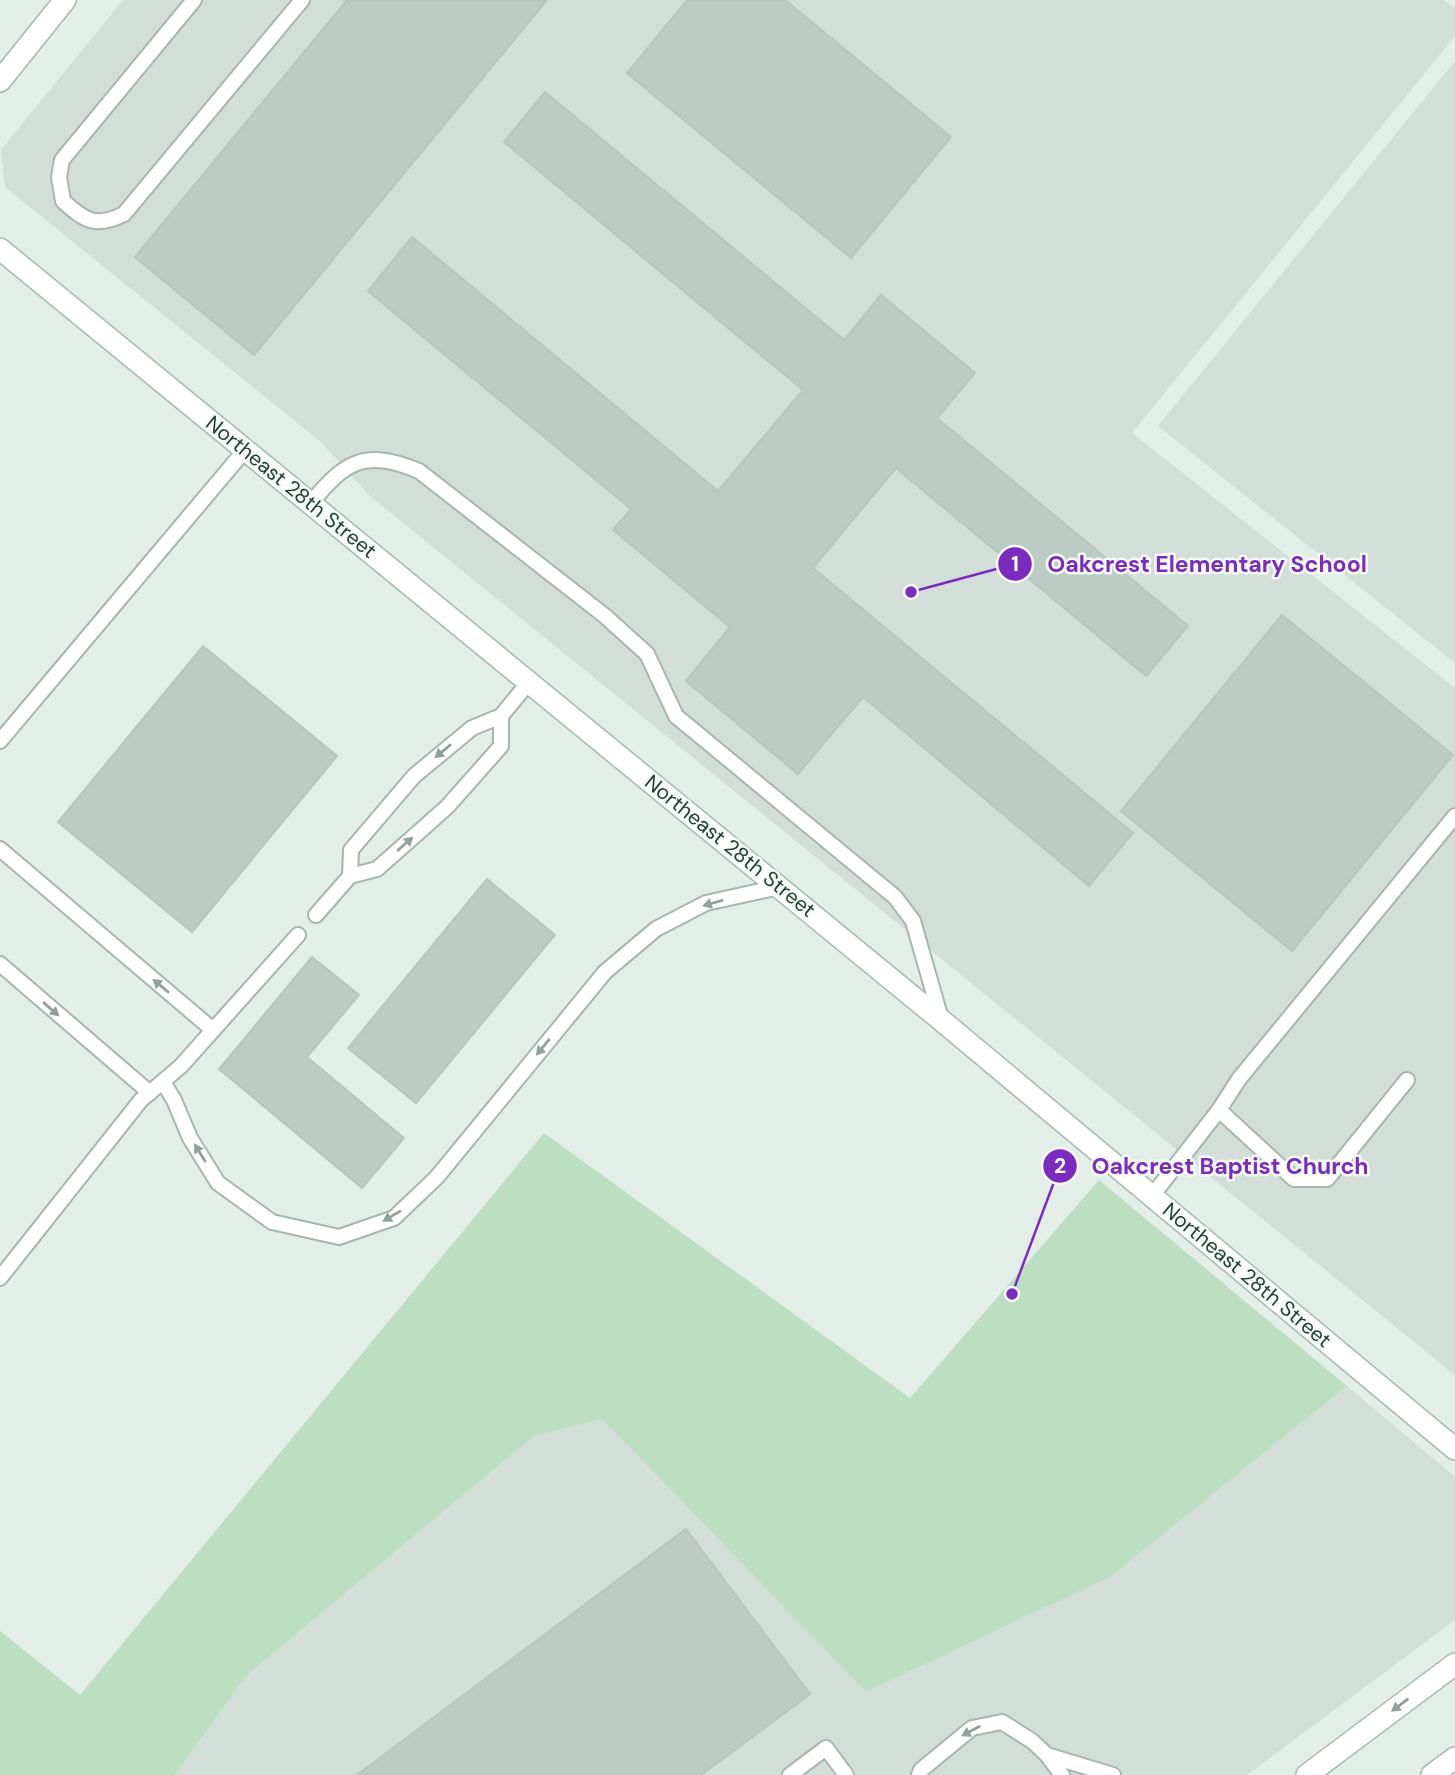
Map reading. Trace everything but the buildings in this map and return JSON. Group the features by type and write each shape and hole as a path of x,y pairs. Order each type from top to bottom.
{"street":[{"path":"0,81 65,0"},
{"name":"Northeast 28th Street","path":"0,249 941,1020 1455,1449"},
{"path":"1307,1775 1455,1664"},
{"path":"1436,1774 1455,1758"}],"lane":[{"path":"194,0 62,160 59,177 63,201 88,221 109,222 124,214 302,0"},
{"path":"0,741 245,450"},
{"path":"310,504 341,471 368,458 394,461 419,471 605,616 647,654 676,716 895,897 912,921 941,1020"},
{"path":"349,876 351,850 414,776 471,728 501,716 529,682"},
{"path":"316,915 349,876 377,869 447,807 500,746 501,716"},
{"path":"1152,1196 1219,1110 1239,1079 1455,816"},
{"path":"0,849 213,1030"},
{"path":"163,1082 190,1138 218,1183 272,1222 339,1237 394,1218 428,1185 605,972 656,929 706,904 779,887"},
{"path":"0,1278 141,1100 181,1066 298,935"},
{"path":"0,964 150,1093"},
{"path":"1219,1110 1294,1179 1326,1179 1407,1080"},
{"path":"919,1775 921,1770 972,1728 1002,1722 1032,1741 1062,1775"},
{"path":"790,1775 826,1748 846,1775"},
{"path":"1047,1755 1113,1775"}],"shaded area":[{"path":"123,0 1444,0 1455,8 1455,36 1132,433 1455,688 1455,1375 370,496 321,442 5,187 1,150"},
{"path":"1455,61 1455,663 1158,426"},
{"path":"1347,1386 1455,1477 1455,1620 1247,1775 175,1775 246,1676 534,1436 601,1418 866,1692 1110,1577"}],"green space":[{"path":"544,1133 910,1398 1099,1180 1347,1386 1110,1577 866,1692 602,1419 534,1436 246,1676 175,1775 0,1775 0,1631 80,1695"}],"place":[{"name":"Oakcrest Elementary School","path":"911,592"},
{"name":"Oakcrest Baptist Church","path":"1012,1294"}]}
